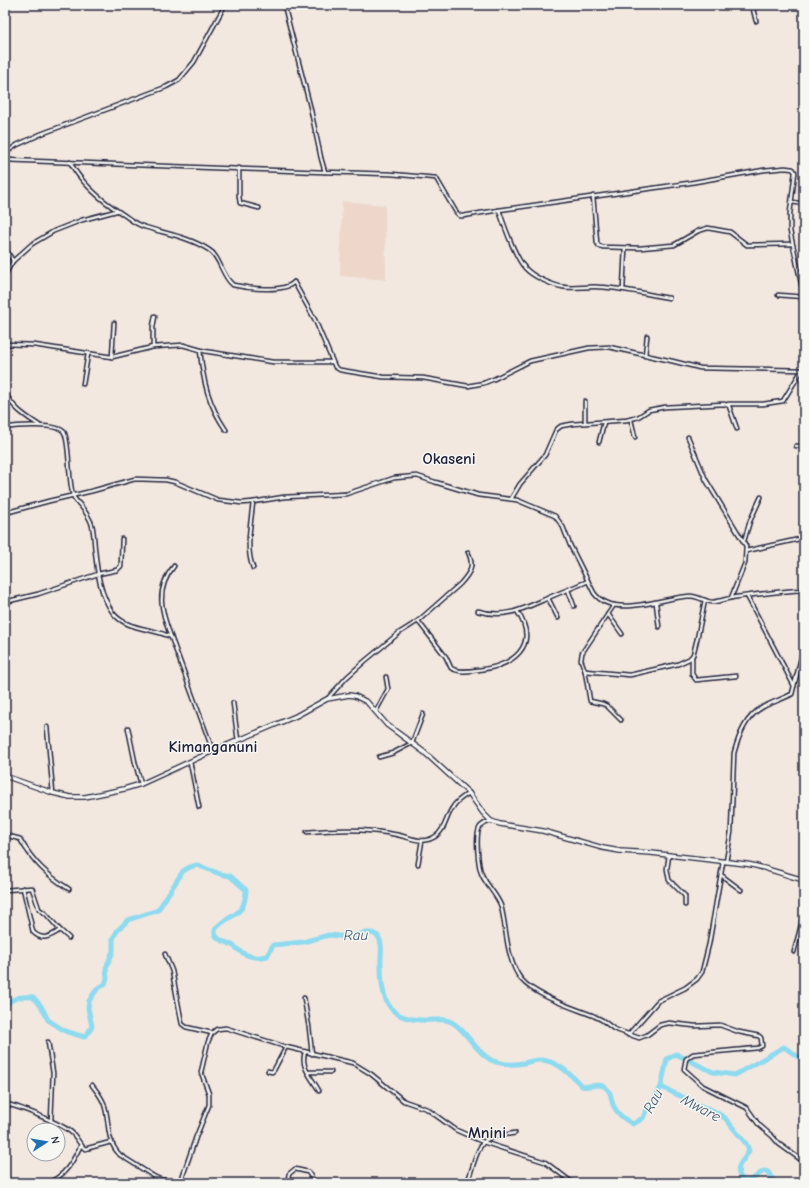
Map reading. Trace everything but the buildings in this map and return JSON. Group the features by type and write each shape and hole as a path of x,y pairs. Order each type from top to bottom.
{"street":[{"path":"5,153 17,145 41,134 166,87 179,80 194,62 225,5"},
{"path":"284,5 310,106 320,158 325,172"},
{"path":"752,5 756,21"},
{"path":"5,160 391,174 436,178 460,216 785,168 793,169 795,171 790,213 792,244 804,297 778,295"},
{"path":"70,162 77,174 90,190 116,211 138,224 180,236 210,250 232,285 280,289 290,286 294,282 314,320 335,367 340,370 383,377 423,378 468,386 484,383 494,379 530,361 589,348 609,347 700,368 803,369"},
{"path":"239,168 240,203 259,208"},
{"path":"593,196 597,243 599,246 603,247 625,249 674,245 698,231 708,228 730,232 747,245 792,244"},
{"path":"792,202 804,204"},
{"path":"499,210 521,263 530,273 539,278 562,287 589,286 623,289 669,298"},
{"path":"5,275 13,261 32,244 54,231 82,220 116,211"},
{"path":"5,248 13,261"},
{"path":"623,289 625,249"},
{"path":"5,267 9,268"},
{"path":"153,347 153,327 155,316"},
{"path":"112,357 114,323"},
{"path":"645,356 647,336"},
{"path":"5,344 34,345 112,357 153,347 183,345 200,350 273,362 333,362"},
{"path":"200,350 203,378 208,395 218,418 226,430"},
{"path":"83,384 88,354"},
{"path":"511,499 520,484 545,456 556,430 564,425 631,420 649,410 660,407 763,404 783,401 803,369"},
{"path":"5,391 9,401 19,411 39,426"},
{"path":"585,401 585,423"},
{"path":"726,404 731,409 738,429"},
{"path":"631,420 635,437"},
{"path":"599,442 604,422"},
{"path":"5,428 39,426 60,429 64,432 67,442 68,466 73,496 87,515 92,526 98,574 104,596 114,614 123,621 171,637"},
{"path":"688,437 706,480 744,542 746,551 745,563 730,598"},
{"path":"796,446 804,446"},
{"path":"5,513 140,478 174,482 218,500 253,502 284,497 346,494 394,478 417,476 478,495 511,499 555,516 560,521 597,597 614,605 640,605 690,596 713,602 730,598 804,590"},
{"path":"744,542 750,521 762,497"},
{"path":"253,502 249,547 253,568"},
{"path":"746,551 804,538"},
{"path":"5,602 38,594 120,568 122,539"},
{"path":"327,699 365,661 400,633 418,621 466,577 472,562 468,552"},
{"path":"174,566 164,580 161,599 166,623 213,751"},
{"path":"478,611 487,614 517,612 588,581"},
{"path":"568,590 574,606"},
{"path":"747,596 794,686"},
{"path":"548,598 558,618"},
{"path":"704,600 692,657 692,674 696,680 736,676"},
{"path":"656,603 659,627"},
{"path":"614,605 582,653 581,660 585,671 590,701 607,706 621,720"},
{"path":"418,621 446,657 451,668 459,670 473,670 504,663 523,649 526,633 522,620 517,612"},
{"path":"608,614 622,634"},
{"path":"628,1035 658,1001 686,988 697,979 702,972 731,832 734,753 737,742 747,722 756,711 792,694 804,646"},
{"path":"585,671 630,675 678,664 692,657"},
{"path":"376,711 388,689 386,677"},
{"path":"5,776 53,793 70,797 103,794 142,784 213,751 296,716 327,699 340,696 355,696 367,702 387,725 424,752 469,793 483,813 491,820 500,824 543,831 610,849 757,866 804,880"},
{"path":"233,703 238,741"},
{"path":"379,757 393,753 412,743 422,714"},
{"path":"47,727 53,793"},
{"path":"128,728 134,762 142,784"},
{"path":"190,762 200,807"},
{"path":"307,832 341,829 371,830 422,841 429,840 440,834 453,807 469,793"},
{"path":"491,820 482,825 478,832 480,871 500,904 506,943 521,980 537,992 594,1016 614,1029 628,1035 641,1038 660,1025 669,1023 695,1026 720,1025 762,1038 762,1046 755,1049 691,1055 686,1059 684,1069 703,1086 747,1108 759,1125 779,1144 804,1162"},
{"path":"5,835 20,839 37,864 56,881 69,890"},
{"path":"418,864 422,841"},
{"path":"804,844 804,856"},
{"path":"669,855 669,880 685,896 685,904"},
{"path":"721,875 741,890"},
{"path":"5,890 23,888 32,889 39,909 46,914 68,938"},
{"path":"23,888 33,932 40,937 50,937 60,930"},
{"path":"794,952 804,914"},
{"path":"165,954 173,975 182,1024 186,1027 212,1032"},
{"path":"304,998 312,1054"},
{"path":"181,1181 196,1137 209,1106 209,1094 201,1072 208,1042 212,1032 217,1029 226,1028 286,1047 344,1060 359,1066 404,1101 427,1109 456,1130 483,1142 545,1162 573,1183"},
{"path":"48,1042 53,1078 51,1121"},
{"path":"268,1072 272,1072 274,1070 286,1047"},
{"path":"305,1052 303,1061 305,1068 319,1091"},
{"path":"308,1072 332,1072"},
{"path":"92,1084 105,1106 111,1142 120,1155 156,1178 188,1183"},
{"path":"5,1104 20,1107 69,1130 84,1148 88,1149 111,1142"},
{"path":"467,1183 477,1153 483,1142 490,1138 515,1133"},
{"path":"47,1183 55,1180 67,1169 81,1145"},
{"path":"287,1183 289,1174 295,1169 308,1172 315,1183"}],"shaded area":[{"path":"342,201 385,205 386,280 340,276"}],"waterway":[{"name":"Rau","path":"5,1005 18,998 33,997 41,1006 48,1020 65,1031 84,1037 92,1026 88,1008 89,1001 97,989 105,984 107,978 106,968 113,951 113,939 117,931 128,920 158,910 183,871 197,865 220,874 230,876 246,890 246,895 241,908 237,913 222,922 216,929 215,933 221,940 233,945 246,955 258,957 267,956 273,945 303,942 329,935 348,937 372,933 378,936 381,943 381,975 384,995 388,1004 397,1013 415,1020 449,1021 460,1028 485,1056 495,1062 503,1064 524,1063 537,1060 552,1062 563,1068 582,1086 598,1085 606,1087 609,1091 613,1105 619,1114 633,1124 643,1118 648,1106 653,1101 661,1087 667,1059 676,1054 713,1072 735,1075 784,1047 804,1061"},
{"name":"Mware","path":"661,1087 712,1110 725,1118 747,1145 749,1151 738,1168 738,1172 743,1181 752,1179 764,1171 768,1172 775,1183"}],"district":[{"name":"Okaseni","path":"449,458"},
{"name":"Kimanganuni","path":"213,746"},
{"name":"Mnini","path":"487,1132"}]}
